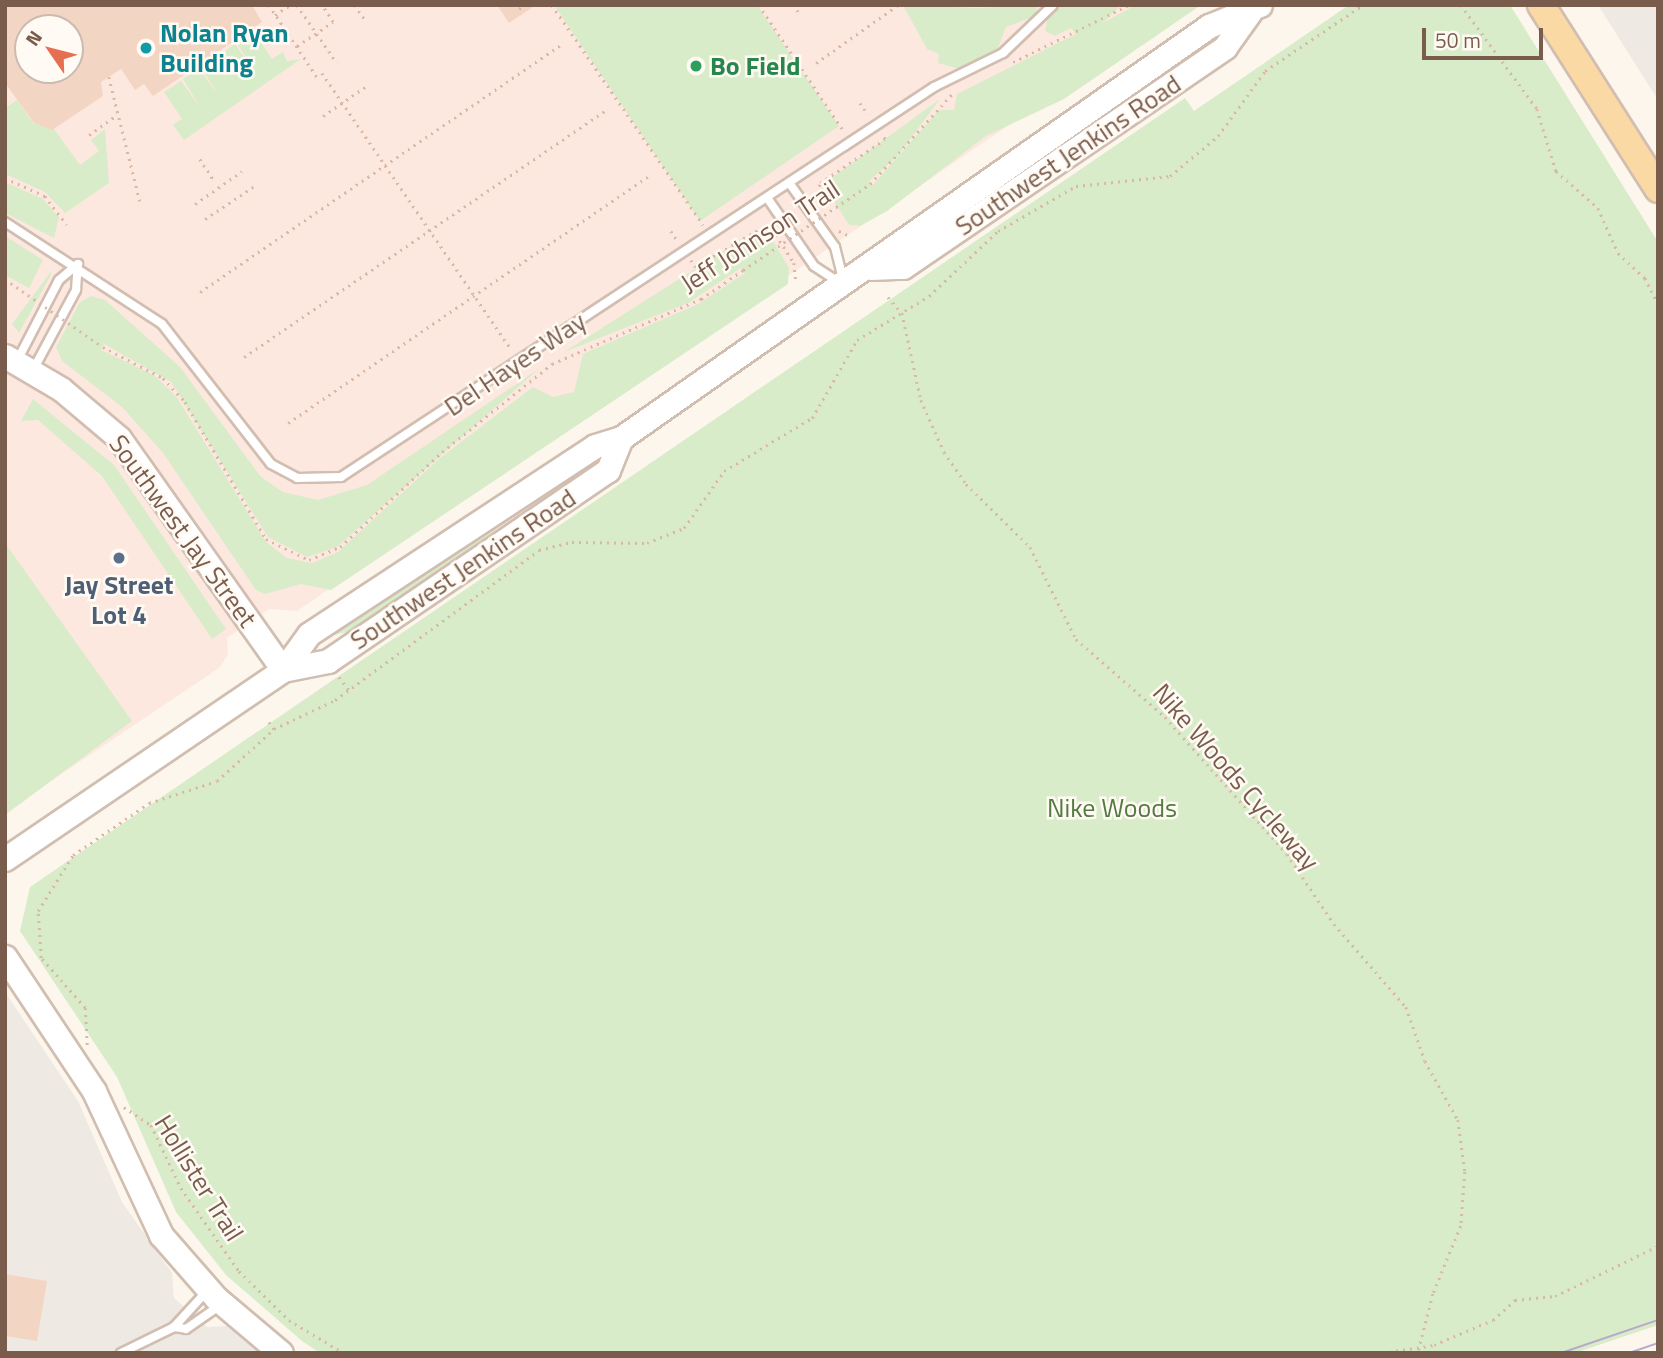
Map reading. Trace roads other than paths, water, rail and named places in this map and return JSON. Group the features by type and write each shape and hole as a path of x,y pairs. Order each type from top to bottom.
{"main road":[{"path":"1541,5 1658,189"},
{"name":"Southwest Jenkins Road","path":"5,859 282,670 309,634 595,446 621,438 870,268 904,267 1224,47 1255,9"},
{"name":"Southwest Jay Street","path":"18,362 87,408 135,457 282,670"},
{"name":"Southwest Jenkins Road","path":"282,670 328,661 607,470 621,438"},
{"path":"5,957 94,1091 161,1235 215,1296 281,1353"}],"lane":[{"name":"Del Hayes Way","path":"5,222 78,264 162,324 266,458 297,478 326,480 355,472 876,126 1016,45 1053,5"},
{"path":"790,184 835,247 845,285"},
{"path":"768,199 814,266 845,285"},
{"path":"18,362 76,290 78,264"},
{"path":"18,362 58,280 78,264"},
{"path":"121,1353 174,1327 215,1296"},
{"path":"174,1327 186,1329 215,1296"}],"tram line":[{"path":"1561,1353 1658,1320"},
{"path":"1629,1353 1658,1343"}],"place":[{"name":"Nolan Ryan Building","path":"146,48"},
{"name":"Bo Field","path":"696,66"},
{"name":"Jay Street Lot 4","path":"119,558"}],"park label":[{"name":"Nike Woods","path":"1112,808"}]}
